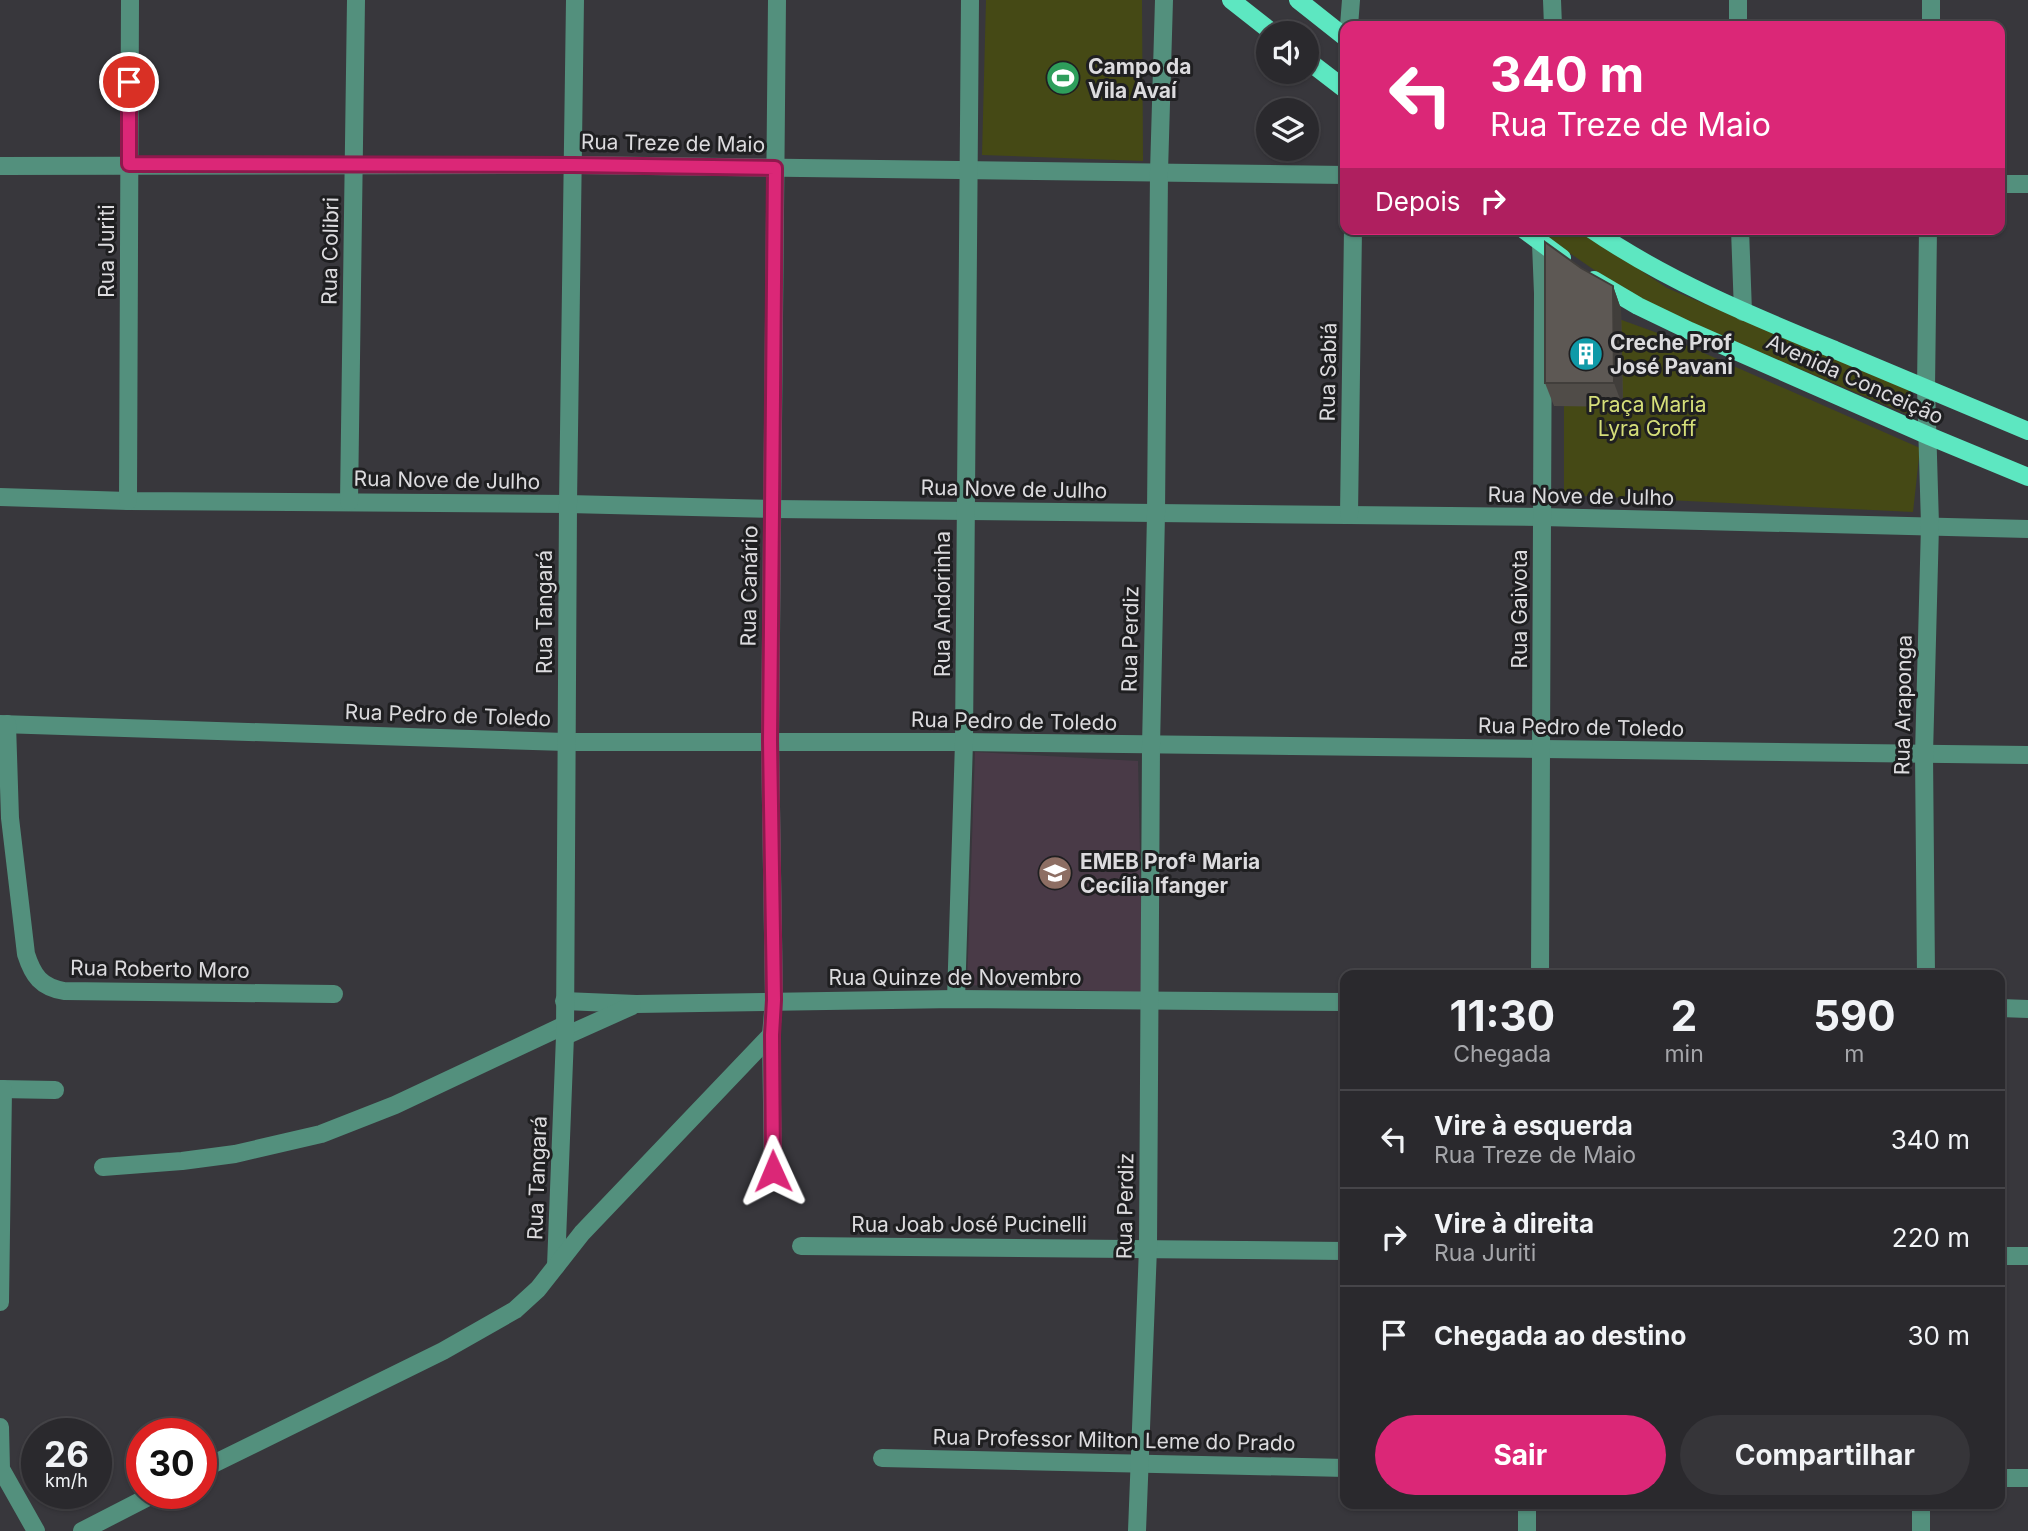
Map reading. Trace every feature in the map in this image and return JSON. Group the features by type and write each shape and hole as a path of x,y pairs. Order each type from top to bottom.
{"main road":[{"path":"1231,0 1258,21"},
{"path":"1298,0 1340,33"},
{"path":"1319,69 1340,85"},
{"name":"Avenida Conceição","path":"1530,235 1596,282 1638,306 1929,436 2028,477"},
{"name":"Avenida Conceição","path":"1599,235 1626,254 1679,283 1742,312 2028,431"}],"street":[{"name":"Rua Juriti","path":"128,501 130,0"},
{"name":"Rua Colibri","path":"349,502 356,0"},
{"name":"Rua Tangará","path":"556,1266 565,1031 568,504 575,0"},
{"name":"Rua Canário","path":"773,1171 774,1000 770,741 778,0"},
{"name":"Rua Andorinha","path":"956,999 964,743 970,0"},
{"name":"Rua Perdiz","path":"1137,1531 1148,1248 1151,746 1164,0"},
{"path":"1349,21 1351,0"},
{"path":"1552,0 1553,21"},
{"path":"1738,0 1738,21"},
{"path":"1931,0 1931,21"},
{"name":"Rua Treze de Maio","path":"0,166 574,165 1340,175"},
{"path":"2005,184 2028,184"},
{"name":"Rua Sabiá","path":"1349,515 1353,235"},
{"path":"1740,235 1742,312"},
{"path":"1926,388 1927,235"},
{"name":"Rua Gaivota","path":"1540,970 1541,244"},
{"name":"Rua Araponga","path":"1926,388 1930,525 1924,754 1926,970"},
{"name":"Rua Nove de Julho","path":"0,497 128,501 1542,517 2028,528"},
{"name":"Rua Pedro de Toledo","path":"3,724 566,742 770,741 2028,755"},
{"name":"Rua Roberto Moro","path":"3,724 10,818 26,954 30,968 42,984 64,991 334,995"},
{"name":"Rua Quinze de Novembro","path":"564,1001 636,1004 956,999 1340,1002"},
{"path":"103,1167 235,1154 321,1134 565,1031 636,1004"},
{"path":"2005,1009 2028,1009"},
{"path":"217,1462 496,1322 528,1299 582,1233 772,1035"},
{"path":"0,1302 2,1089 55,1090"},
{"name":"Rua Joab José Pucinelli","path":"801,1246 1340,1251"},
{"path":"2005,1256 2028,1256"},
{"path":"0,1427 0,1469 37,1531"},
{"name":"Rua Professor Milton Leme do Prado","path":"882,1458 1340,1468"},
{"path":"2005,1478 2028,1478"},
{"path":"82,1531 126,1508"},
{"path":"1527,1509 1527,1531"},
{"path":"1921,1509 1922,1531"}],"shaded area":[{"name":"EMEB Profª Maria Cecília Ifanger","path":"975,752 1138,761 1143,993 967,985"}],"green space":[{"name":"Campo da Vila Avaí","path":"986,0 1142,0 1143,161 982,155"},
{"path":"1544,235 1588,235 1667,288 1911,391 1914,417 1660,310 1603,276"},
{"name":"Praça Maria Lyra Groff","path":"1564,299 1663,335 1920,448 1913,512 1564,495"}],"building":[{"name":"Creche Prof José Pavani","path":"1545,242 1581,268 1613,286 1614,383 1545,383"}],"place":[{"name":"Campo da Vila Avaí","path":"1063,78"},
{"name":"Creche Prof José Pavani","path":"1586,354"},
{"name":"EMEB Profª Maria Cecília Ifanger","path":"1055,873"}],"route":[{"path":"129,82 129,164 775,168 770,741 774,1000 773,1171"}]}
